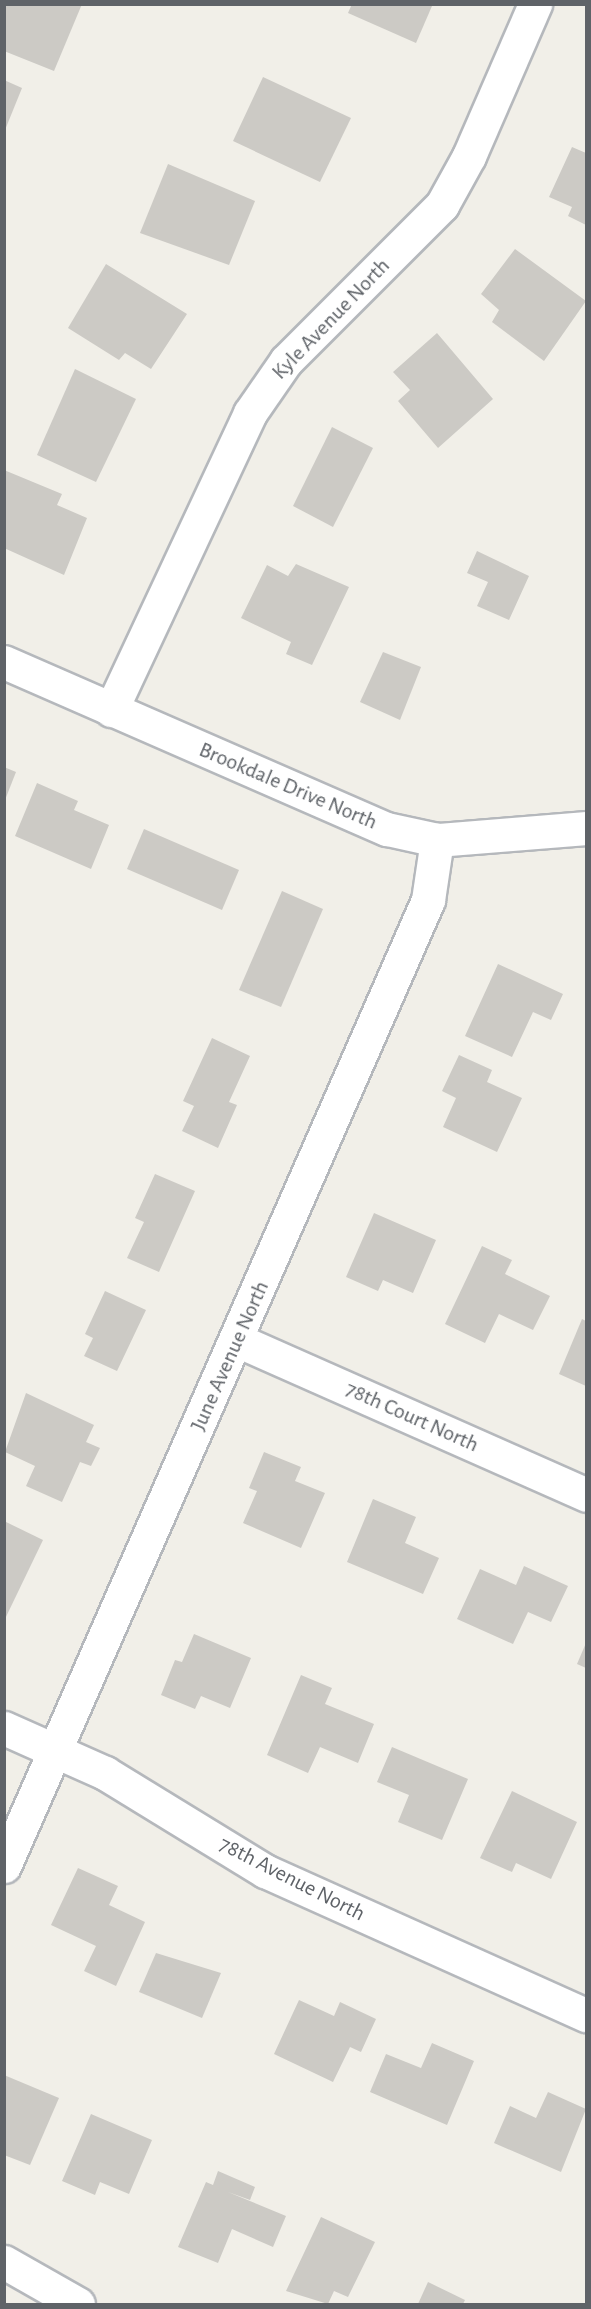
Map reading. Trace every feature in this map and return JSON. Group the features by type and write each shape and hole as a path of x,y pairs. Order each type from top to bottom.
{"street":[{"name":"Kyle Avenue North","path":"111,710 250,413 286,361 441,205 469,156 535,4"},
{"name":"Brookdale Drive North","path":"4,662 336,810 437,840 586,828"},
{"name":"June Avenue North","path":"4,1866 237,1340 428,900 437,840"},
{"name":"78th Court North","path":"237,1340 586,1495"},
{"name":"78th Avenue North","path":"4,1728 56,1751 158,1803 265,1871 586,2015"},
{"path":"4,2262 78,2304"}],"building":[{"path":"4,4 82,4 54,71 4,51"},
{"path":"352,4 428,4 432,6 416,43 348,13"},
{"path":"263,77 351,118 320,182 233,141"},
{"path":"4,80 22,88 5,130 4,130"},
{"path":"572,147 586,153 586,225 568,216 572,207 549,197"},
{"path":"168,164 255,201 229,265 140,233"},
{"path":"515,249 586,301 544,361 492,322 499,310 481,294"},
{"path":"106,264 187,314 151,369 125,353 119,360 68,328"},
{"path":"437,333 493,399 438,448 398,401 410,390 393,372"},
{"path":"75,369 136,399 96,482 37,455"},
{"path":"332,427 373,448 333,527 293,506"},
{"path":"4,470 62,494 57,505 87,518 64,575 4,548"},
{"path":"477,551 529,576 509,620 477,606 488,582 467,573"},
{"path":"296,564 349,587 312,665 286,654 291,642 241,618 267,565 288,576"},
{"path":"383,652 421,667 400,720 360,702"},
{"path":"4,767 16,772 5,800 4,800"},
{"path":"37,783 78,801 74,810 109,825 91,869 15,836"},
{"path":"144,829 239,870 222,910 127,869"},
{"path":"282,891 323,909 281,1007 239,990"},
{"path":"498,964 563,994 551,1020 533,1012 512,1057 465,1036"},
{"path":"212,1038 250,1056 229,1102 237,1105 218,1148 182,1131 194,1106 183,1101"},
{"path":"459,1055 492,1070 487,1082 522,1098 497,1152 443,1127 456,1098 442,1091"},
{"path":"155,1174 195,1191 159,1272 127,1258 144,1222 135,1218"},
{"path":"374,1213 436,1240 413,1293 383,1280 378,1291 346,1277"},
{"path":"482,1246 512,1260 505,1274 550,1296 533,1330 499,1314 485,1343 445,1324"},
{"path":"105,1291 146,1310 117,1371 84,1356 93,1338 85,1334"},
{"path":"582,1319 586,1321 586,1386 559,1374"},
{"path":"26,1393 94,1425 86,1442 100,1448 91,1466 80,1462 62,1502 26,1486 35,1466 5,1452"},
{"path":"264,1452 301,1467 295,1481 325,1493 301,1548 243,1523 257,1491 249,1488"},
{"path":"373,1499 416,1517 405,1543 439,1558 423,1594 347,1562"},
{"path":"4,1521 43,1540 4,1621"},
{"path":"524,1566 568,1586 551,1622 528,1612 513,1644 457,1619 480,1569 516,1585"},
{"path":"194,1634 251,1658 230,1708 201,1696 195,1709 161,1695 175,1660 182,1662"},
{"path":"586,1643 586,1668 577,1664"},
{"path":"301,1675 332,1688 325,1704 374,1724 358,1763 320,1747 308,1773 267,1755"},
{"path":"392,1747 468,1779 442,1840 398,1822 409,1795 377,1782"},
{"path":"512,1791 577,1822 551,1879 516,1863 512,1872 480,1858"},
{"path":"78,1868 118,1886 109,1905 145,1922 116,1986 84,1971 96,1946 51,1925"},
{"path":"156,1953 221,1973 202,2018 139,1992"},
{"path":"299,2000 334,2016 340,2002 376,2019 361,2052 350,2047 333,2082 274,2054"},
{"path":"432,2043 474,2061 447,2125 370,2092 386,2054 421,2068"},
{"path":"4,2075 59,2098 30,2165 4,2155"},
{"path":"548,2092 586,2109 561,2172 494,2143 510,2106 536,2118"},
{"path":"91,2114 152,2140 129,2194 100,2182 95,2195 62,2181"},
{"path":"218,2171 255,2187 250,2200 228,2192 286,2216 273,2247 232,2229 218,2263 178,2247 206,2182 213,2185"},
{"path":"321,2217 375,2242 348,2297 334,2291 328,2304 286,2291"},
{"path":"428,2282 465,2300 463,2304 418,2304"}]}
